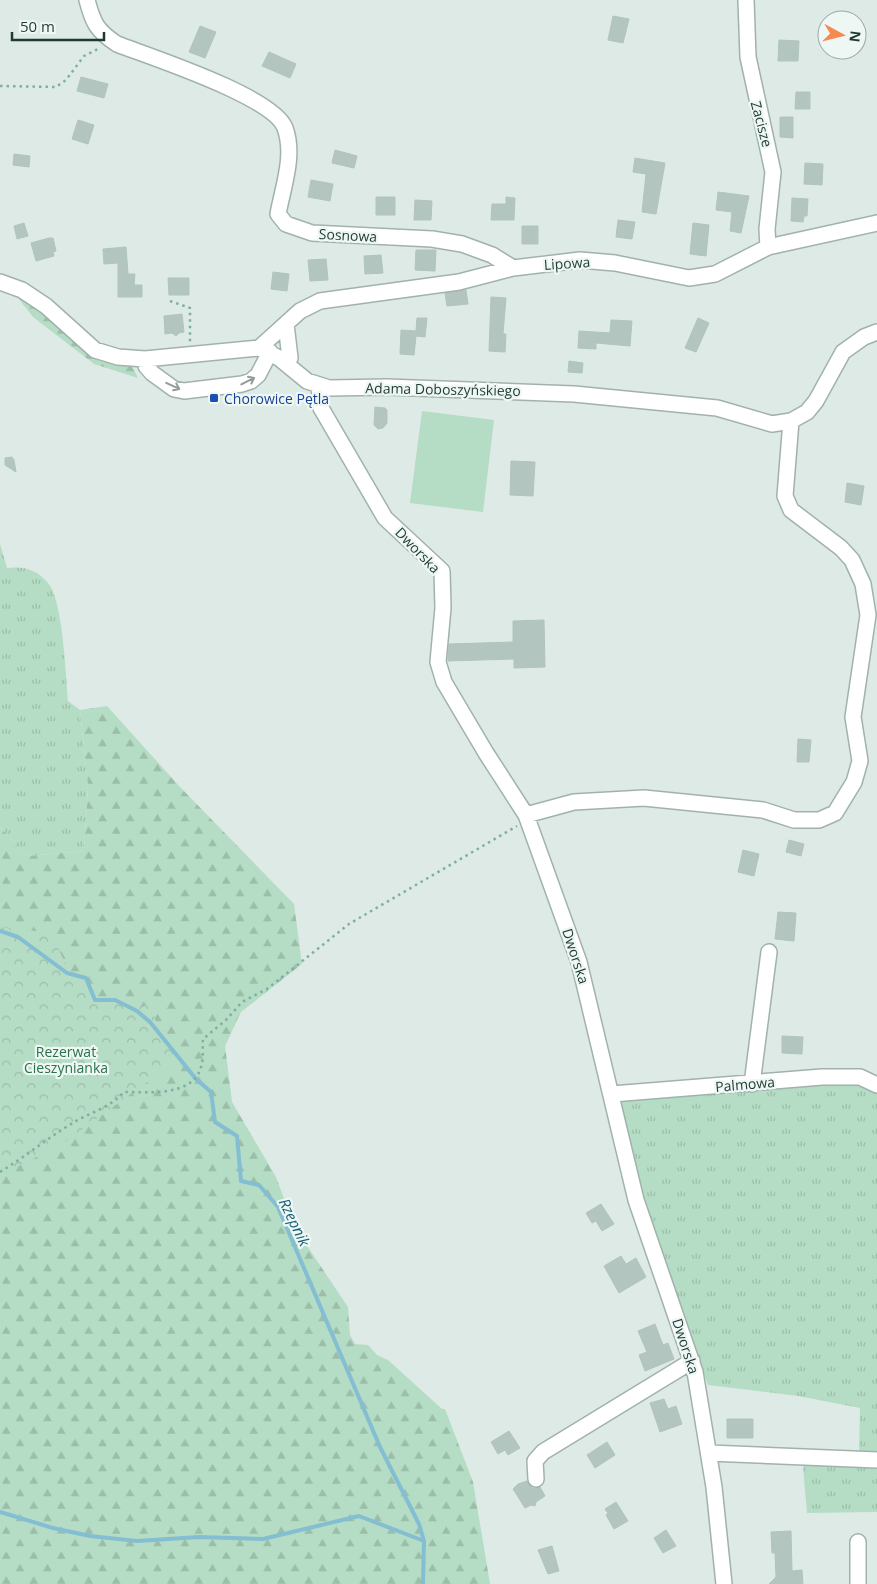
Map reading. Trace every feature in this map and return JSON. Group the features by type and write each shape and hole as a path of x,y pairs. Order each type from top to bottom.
{"street":[{"name":"Sosnowa","path":"87,0 92,19 101,34 117,44 251,98 272,112 285,126 290,148 278,214 286,224 312,233 432,239 462,244 492,255 513,268"},
{"name":"Zacisze","path":"746,0 748,57 756,101 773,172 767,229 768,248"},
{"name":"Lipowa","path":"264,350 300,311 320,301 459,282 513,268 580,260 615,263 689,278 715,274 768,248 877,223"},
{"path":"0,282 22,290 46,306 95,350 118,357 145,359 190,353 264,350 258,375 252,381 192,391 174,388 163,382 146,366 145,359"},
{"path":"286,324 290,358 286,364"},
{"path":"527,817 574,802 644,798 763,810 794,820 819,820 835,813 854,782 860,761 853,717 868,615 863,584 852,560 841,548 791,510 785,496 791,421 807,412 816,401 843,352 864,337 877,332"},
{"name":"Adama Doboszyńskiego","path":"264,350 286,364 307,381 329,388 387,387 574,394 717,408 772,424 791,421"},
{"name":"Dworska","path":"319,385 321,408 385,518 442,572 443,608 438,662 444,682 527,817 579,962 636,1200 696,1372 709,1453 724,1584"},
{"path":"752,1084 769,952"},
{"name":"Palmowa","path":"612,1094 822,1077 860,1077 877,1085"},
{"path":"536,1479 535,1461 543,1452 692,1361"},
{"path":"709,1453 877,1460"},
{"path":"858,1542 858,1584"}],"path":[{"path":"0,86 56,87 66,80 84,56 99,48 117,44"},
{"path":"170,301 190,308 190,353"},
{"path":"0,1172 30,1154 62,1129 117,1100 124,1092 168,1092 196,1079 202,1066 203,1039 226,1020 242,1002 267,989 349,924 527,817"}],"green space":[{"path":"18,298 27,299 131,364 138,378 94,364 33,317"},
{"path":"422,411 494,420 483,512 410,503"},
{"path":"0,544 7,568 24,568 39,574 48,583 57,605 63,639 68,701 80,710 88,786 84,851 27,856 0,827"},
{"path":"107,706 180,787 294,904 302,964 241,1012 225,1046 232,1102 276,1177 295,1228 348,1307 350,1335 355,1344 368,1345 377,1355 388,1360 442,1409 445,1409 473,1482 490,1584 0,1584 0,827 27,856 84,851 88,786 80,710"},
{"name":"Rezerwat Cieszynianka","path":"0,927 45,932 52,935 70,973 86,977 90,983 94,999 115,1000 135,1010 147,1005 152,1006 155,1020 165,1031 164,1042 181,1051 179,1059 59,1146 0,1175"},
{"path":"850,1082 869,1085 877,1091 877,1512 807,1513 803,1467 809,1462 859,1455 860,1408 798,1396 708,1385 634,1176 619,1101 623,1097"}],"building":[{"path":"613,16 629,19 623,43 608,40"},
{"path":"200,26 216,32 205,58 189,52"},
{"path":"779,40 799,41 798,61 778,61"},
{"path":"269,52 296,64 290,78 262,66"},
{"path":"81,77 108,84 104,98 77,91"},
{"path":"796,92 810,92 810,109 795,109"},
{"path":"780,117 793,117 793,138 780,137"},
{"path":"78,120 94,125 88,144 72,139"},
{"path":"335,150 357,156 354,168 332,163"},
{"path":"14,154 30,156 29,167 13,165"},
{"path":"635,158 665,163 656,214 642,212 646,174 633,172"},
{"path":"805,163 823,164 822,185 804,184"},
{"path":"311,180 333,184 330,201 308,197"},
{"path":"718,192 749,196 741,233 730,231 732,212 716,210"},
{"path":"376,197 395,197 395,215 376,215"},
{"path":"506,197 515,198 514,220 491,220 492,204 506,204"},
{"path":"792,198 808,199 807,216 804,216 803,222 791,221"},
{"path":"415,200 432,201 431,220 414,220"},
{"path":"618,220 635,222 632,239 616,237"},
{"path":"24,223 28,236 17,239 14,226"},
{"path":"693,223 709,225 706,256 690,254"},
{"path":"522,226 538,226 538,244 522,244"},
{"path":"53,238 56,251 53,252 54,256 36,261 31,243"},
{"path":"126,247 128,274 135,274 134,285 142,285 142,297 118,297 118,263 104,264 103,249"},
{"path":"416,250 436,250 435,271 415,270"},
{"path":"381,255 383,273 365,274 364,256"},
{"path":"326,259 328,280 310,281 308,260"},
{"path":"273,272 289,274 287,291 271,289"},
{"path":"168,278 189,278 189,295 169,295"},
{"path":"466,290 468,304 447,306 445,293"},
{"path":"491,297 506,298 503,334 506,334 505,352 489,351"},
{"path":"182,314 184,332 176,336 172,333 165,334 164,316"},
{"path":"417,318 427,318 425,337 416,336 414,355 400,354 401,330 416,331"},
{"path":"698,318 709,323 696,352 685,348"},
{"path":"611,320 632,321 630,346 596,343 596,349 578,348 579,331 610,333"},
{"path":"569,361 583,363 582,373 568,372"},
{"path":"375,407 387,410 387,423 383,428 378,429 374,425"},
{"path":"12,457 16,472 5,465 5,458"},
{"path":"511,461 535,462 533,496 510,495"},
{"path":"847,483 864,486 861,505 845,502"},
{"path":"544,620 545,667 514,668 514,659 448,661 449,644 513,642 513,621"},
{"path":"798,739 811,740 809,762 797,762"},
{"path":"789,840 804,844 801,856 786,852"},
{"path":"743,850 759,854 754,876 738,872"},
{"path":"778,912 796,913 794,941 775,939"},
{"path":"782,1036 803,1037 802,1054 782,1053"},
{"path":"601,1204 614,1224 602,1231 596,1221 592,1223 586,1213"},
{"path":"621,1256 626,1264 636,1258 646,1277 619,1293 604,1266"},
{"path":"655,1324 663,1345 668,1343 674,1359 645,1371 639,1355 647,1352 638,1331"},
{"path":"664,1399 668,1409 676,1406 682,1424 660,1432 650,1403"},
{"path":"727,1419 753,1419 753,1438 727,1438"},
{"path":"509,1431 520,1448 508,1455 505,1450 498,1454 491,1442"},
{"path":"607,1442 615,1455 595,1468 587,1455"},
{"path":"527,1481 533,1489 540,1487 545,1496 536,1502 535,1506 531,1505 525,1508 513,1489 518,1484"},
{"path":"616,1502 628,1521 614,1529 606,1515 608,1513 605,1509"},
{"path":"666,1530 676,1546 663,1553 654,1538"},
{"path":"791,1531 792,1571 802,1570 803,1584 769,1584 776,1577 775,1553 772,1553 771,1532"},
{"path":"552,1546 559,1571 548,1574 538,1550"}],"waterway":[{"name":"Rzepnik","path":"0,931 18,937 67,973 86,978 95,1000 115,1000 137,1011 150,1022 196,1079 211,1092 215,1122 237,1136 241,1181 259,1185 278,1207 380,1447 419,1524 424,1541 423,1584"},
{"path":"0,1512 53,1528 90,1536 137,1541 199,1537 263,1539 359,1516 424,1541"}],"place":[{"name":"Chorowice Pętla","path":"214,398"}]}
